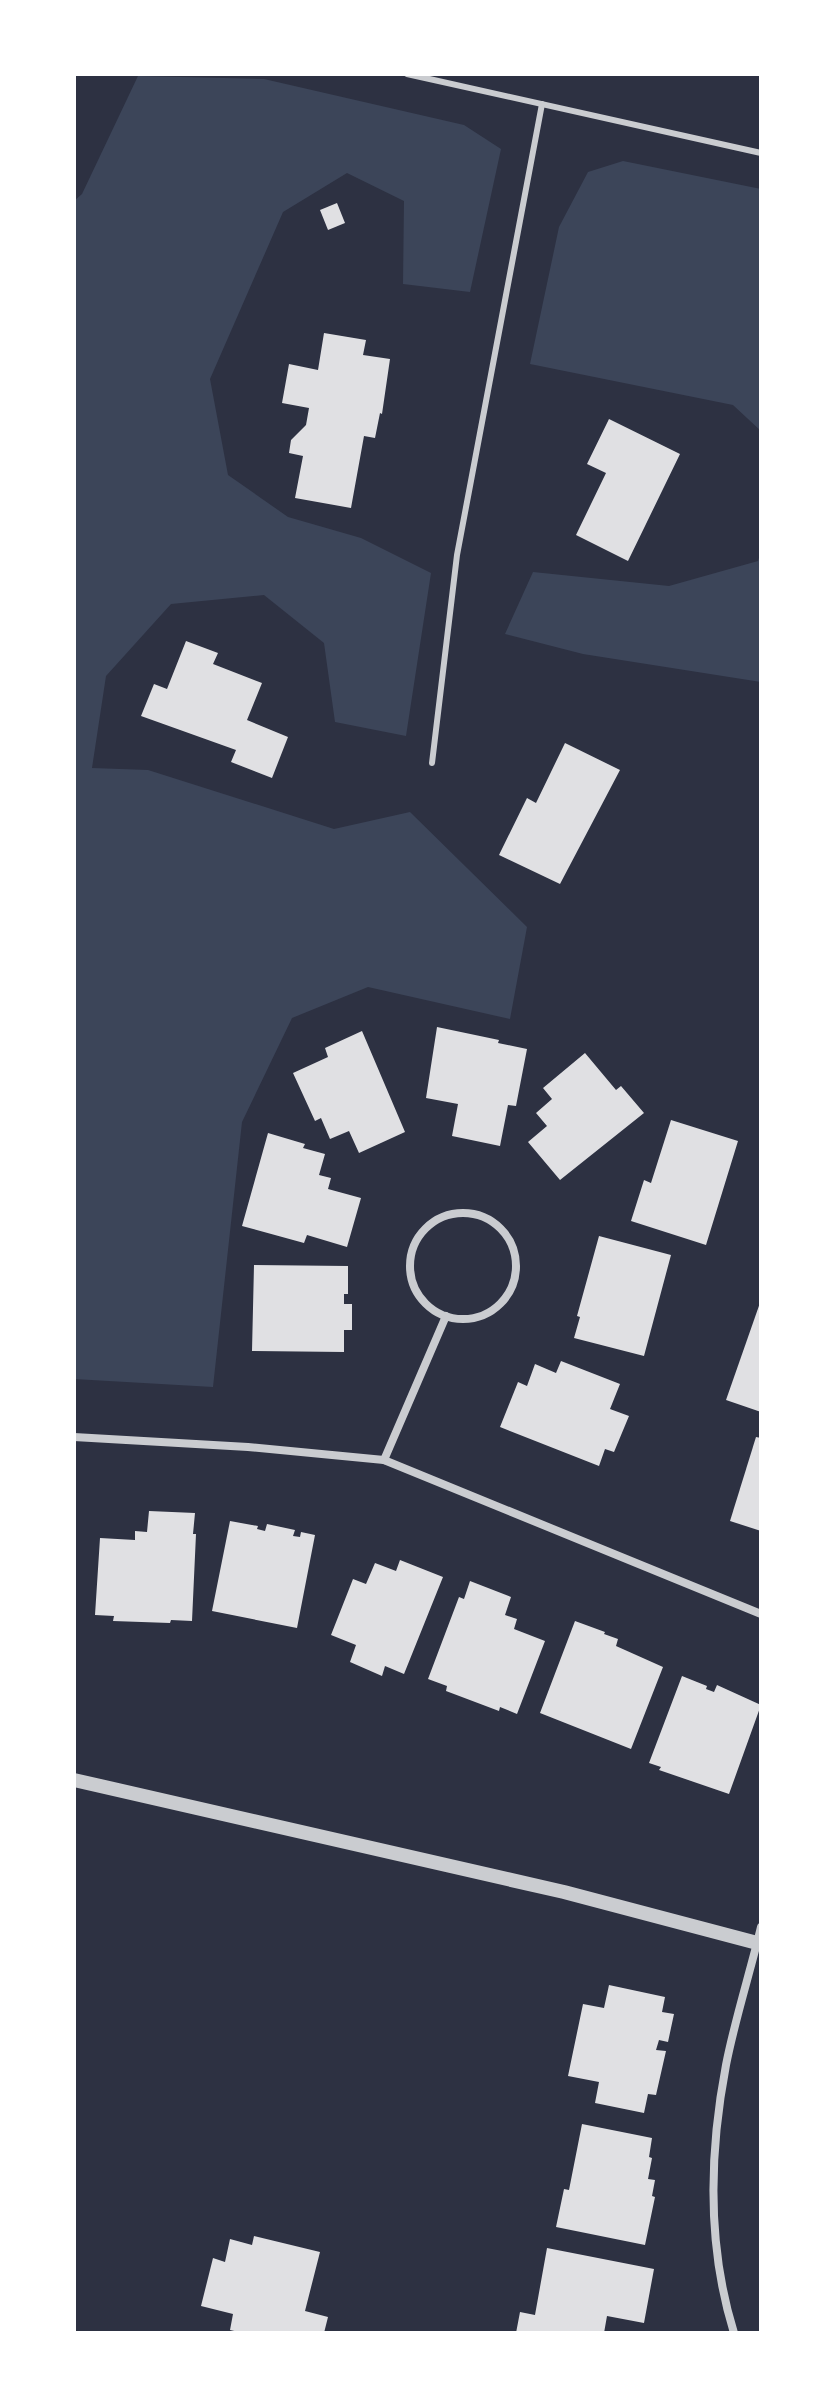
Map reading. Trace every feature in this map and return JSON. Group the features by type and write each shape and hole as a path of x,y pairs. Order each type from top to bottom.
{"street":[{"path":"456,1213 481,1216 503,1231 515,1253 515,1277 499,1306 487,1314 469,1319 446,1316 433,1311 415,1291 409,1267 415,1242 433,1221 456,1213"},
{"path":"384,1460 446,1316"},
{"path":"74,1437 248,1447 384,1460 761,1614"},
{"path":"74,1780 564,1892 759,1943"},
{"path":"734,2333 724,2300 713,2218 715,2148 726,2064 761,1927"}],"lane":[{"path":"407,74 761,153"},
{"path":"432,763 457,555 542,104"}],"shaded area":[{"path":"138,76 264,79 464,125 501,149 470,292 403,284 404,201 347,173 283,212 210,379 228,475 288,517 361,538 431,573 406,736 335,722 324,643 264,595 171,604 106,676 92,768 148,770 334,829 410,812 527,927 510,1019 368,987 292,1018 242,1122 213,1387 74,1379 74,201 82,194"},
{"path":"623,161 761,189 761,431 733,405 530,364 559,227 588,172"},
{"path":"761,551 761,682 583,654 505,634 533,572 669,586 758,561"}],"building":[{"path":"337,203 345,223 328,230 320,210"},
{"path":"324,333 366,340 363,355 390,359 382,414 375,438 364,436 351,508 295,498 303,456 289,453 291,440 306,425 309,408 282,403 289,364 318,370"},
{"path":"609,419 680,454 628,561 576,535 606,473 587,464"},
{"path":"186,641 218,653 213,664 262,683 247,720 288,737 272,778 231,762 236,750 141,716 154,684 167,689"},
{"path":"565,743 620,770 560,884 499,855 527,798 536,803"},
{"path":"437,1027 527,1049 516,1106 508,1105 500,1146 452,1136 458,1104 426,1098"},
{"path":"362,1031 405,1132 359,1153 349,1131 330,1139 321,1118 315,1121 293,1073 328,1057 325,1048"},
{"path":"585,1053 616,1090 621,1086 644,1113 560,1180 528,1142 547,1126 536,1113 552,1099 543,1088"},
{"path":"671,1120 738,1141 706,1245 631,1221 644,1180 651,1183"},
{"path":"268,1133 305,1144 303,1148 325,1154 319,1175 331,1178 328,1189 361,1198 347,1247 307,1235 304,1243 242,1226"},
{"path":"599,1236 671,1255 644,1356 574,1338"},
{"path":"254,1265 348,1266 348,1294 344,1294 344,1304 352,1304 352,1330 344,1330 344,1352 252,1351"},
{"path":"761,1300 761,1412 726,1400"},
{"path":"561,1361 620,1384 610,1409 629,1416 614,1452 605,1449 599,1466 500,1427 518,1382 527,1386 535,1364 556,1373"},
{"path":"756,1437 761,1438 761,1531 730,1521"},
{"path":"149,1511 195,1513 192,1621 113,1621 114,1616 95,1615 100,1538 135,1540 135,1531 147,1532"},
{"path":"230,1521 258,1526 257,1529 265,1531 267,1524 295,1530 293,1536 300,1537 301,1532 315,1535 297,1628 212,1611"},
{"path":"400,1560 443,1577 404,1674 385,1666 382,1676 350,1662 356,1645 331,1635 353,1579 366,1584 375,1563 396,1571"},
{"path":"470,1581 511,1597 505,1615 517,1619 514,1629 545,1641 517,1714 500,1707 499,1711 446,1691 447,1686 428,1679 459,1597 464,1599"},
{"path":"575,1621 605,1632 618,1639 616,1646 663,1667 631,1749 540,1713"},
{"path":"682,1676 714,1692 717,1685 761,1705 729,1794 659,1770 661,1767 649,1763"},
{"path":"609,1985 665,1997 662,2012 674,2014 668,2042 659,2040 656,2050 666,2051 656,2095 648,2094 644,2113 595,2103 599,2082 568,2076 583,2004 604,2008"},
{"path":"582,2124 652,2138 648,2179 655,2180 652,2196 655,2197 645,2245 556,2227 564,2189 569,2190"},
{"path":"254,2236 320,2252 305,2311 328,2317 324,2333 243,2333 230,2330 233,2314 201,2306 213,2258 225,2262 230,2239 252,2245"},
{"path":"547,2248 654,2269 644,2323 607,2316 604,2333 516,2333 520,2312 535,2315"}]}
